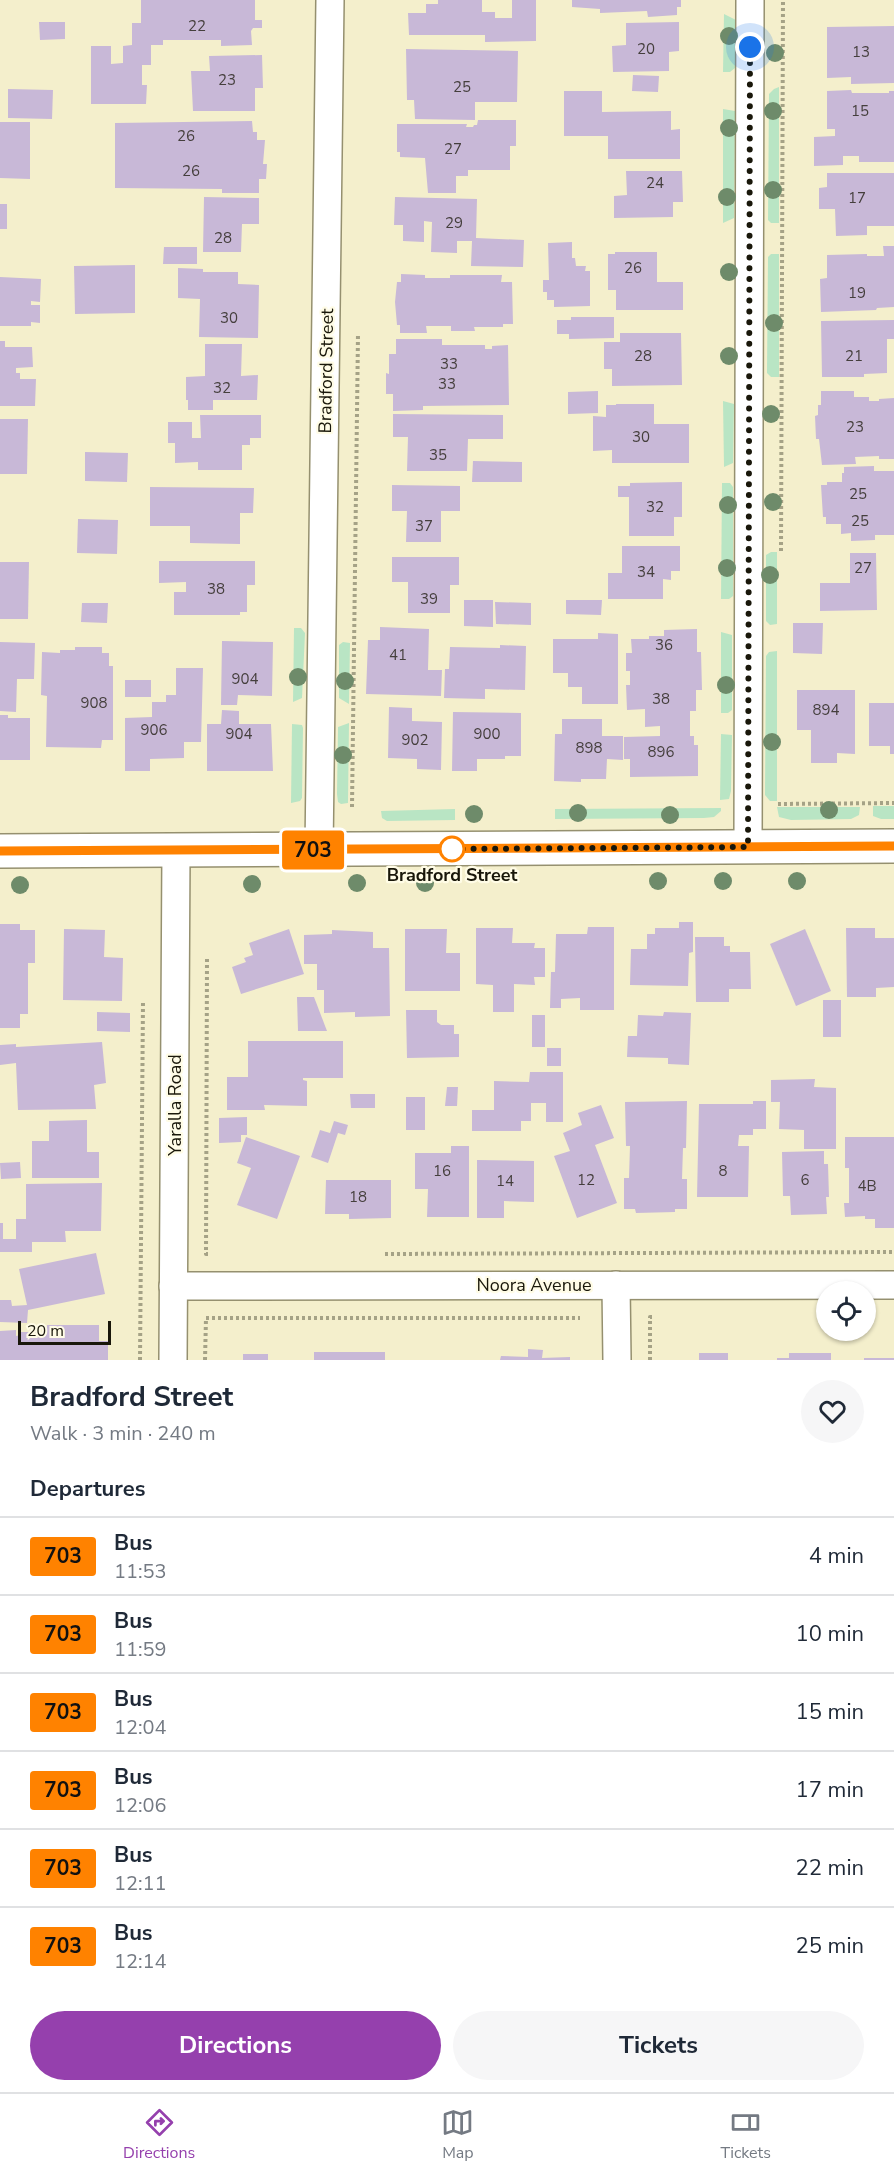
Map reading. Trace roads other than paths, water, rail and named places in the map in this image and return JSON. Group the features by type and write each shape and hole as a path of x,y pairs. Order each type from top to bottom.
{"main road":[{"path":"0,851 894,846"}],"street":[{"name":"Bradford Street","path":"319,850 330,0"},
{"path":"748,847 750,0"},
{"name":"Yaralla Road","path":"173,1360 176,851"},
{"path":"616,1285 617,1360"},
{"name":"Noora Avenue","path":"173,1286 894,1285"}],"place":[{"name":"Bradford Street","path":"452,849"}]}
